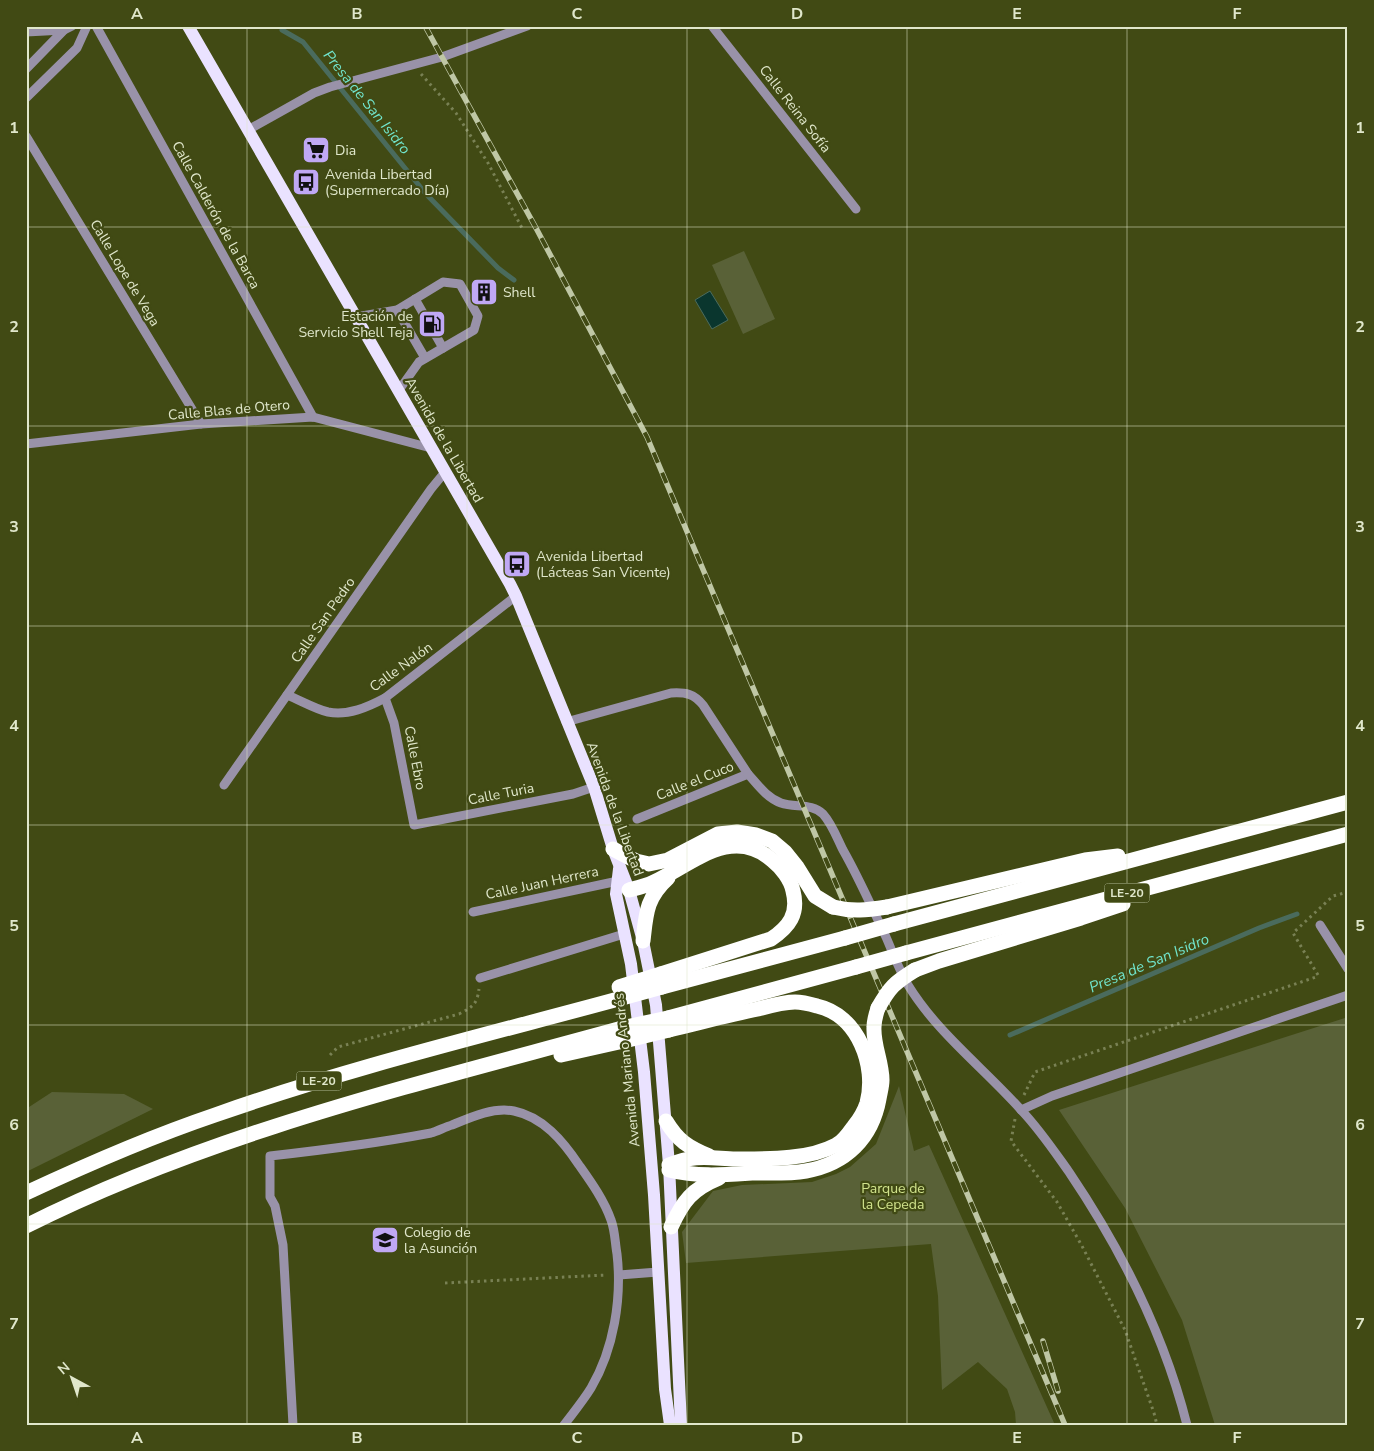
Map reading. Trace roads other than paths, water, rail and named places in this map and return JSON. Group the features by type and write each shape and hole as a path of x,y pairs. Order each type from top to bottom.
{"highway":[{"name":"LE-20","path":"26,1193 147,1140 214,1115 326,1079 434,1049 539,1012 662,980 845,938 1348,802"},
{"path":"623,886 653,883 673,865 718,834 737,832 756,835 772,841 785,852 797,867 815,896 833,907 847,911 865,911 887,907 1085,860 1188,845"},
{"name":"LE-20","path":"26,1226 95,1194 159,1168 288,1122 352,1102 668,1024 906,953 1348,834"},
{"path":"613,849 636,861 649,864 673,865 733,845 750,846 774,861 785,874 793,889 796,905 792,919 784,931 771,939 662,980"},
{"path":"667,1168 686,1174 704,1176 803,1171 820,1168 838,1160 852,1151 865,1135 874,1119 882,1080 880,1062 874,1041 873,1024 878,1008 887,992 897,981 915,970 939,961 1081,918 1235,864"},
{"path":"643,941 650,900 673,865"},
{"path":"667,1168 683,1159 699,1157 735,1159 792,1157 809,1155 838,1145 860,1118 867,1103 869,1085 868,1067 863,1047 853,1028 840,1016 820,1006 795,1002 668,1024"},
{"path":"666,1121 674,1134 683,1142 694,1150 713,1157"},
{"path":"671,1227 680,1207 689,1196 712,1180 727,1174"}],"main road":[{"name":"Avenida de la Libertad","path":"188,26 516,596 594,787 620,866 623,886"},
{"name":"Avenida Mariano Andrés","path":"623,886 623,900 620,912 632,964 642,1055 654,1195 665,1389 670,1425"},
{"name":"Avenida Mariano Andrés","path":"623,886 643,941 656,1005 666,1121 681,1425"},
{"path":"642,1055 650,1061 659,1158 667,1168 659,1179 654,1195"},
{"name":"Avenida Mariano Andrés","path":"658,1272 666,1280 672,1379 680,1405"}],"street":[{"path":"26,98 77,48 87,26"},
{"name":"Calle Calderón de la Barca","path":"96,26 313,417"},
{"path":"248,130 330,86 442,57 527,26"},
{"name":"Calle Reina Sofía","path":"712,26 856,209"},
{"path":"26,32 68,28"},
{"path":"26,68 68,28"},
{"name":"Calle Lope de Vega","path":"26,136 201,424"},
{"path":"356,317 397,310 444,282 460,284 478,316 474,330 419,362 399,390"},
{"path":"415,299 443,348"},
{"path":"397,310 426,358"},
{"name":"Calle Blas de Otero","path":"26,444 201,424 313,417 431,448"},
{"name":"Calle San Pedro","path":"224,785 431,489 445,472"},
{"name":"Calle Nalón","path":"287,695 328,712 351,712 372,705 385,698 516,596"},
{"name":"Calle el Cuco","path":"566,722 672,693 682,692 690,694 703,705 748,774 637,820"},
{"name":"Calle Ebro","path":"385,698 394,723 414,825"},
{"path":"748,774 768,796 779,802 816,809 824,815 862,884 906,983 924,1009 1021,1110 1046,1140 1092,1206 1121,1256 1145,1307 1180,1399 1187,1425"},
{"name":"Calle Turia","path":"414,825 573,794 594,787"},
{"name":"Calle Juan Herrera","path":"473,912 623,886"},
{"path":"1320,925 1348,970"},
{"path":"480,978 624,934"},
{"path":"1021,1110 1052,1096 1348,995"},
{"path":"293,1425 283,1245 276,1206 270,1197 270,1156 329,1150 434,1132 476,1115 513,1111 535,1118 551,1129 575,1158 596,1191 611,1221 619,1275 616,1310 605,1358 591,1387 564,1425"},
{"path":"619,1275 658,1272"}],"water":[{"path":"710,291 728,320 712,329 695,300"}],"waterway":[{"name":"Presa de San Isidro","path":"282,30 303,42 426,194 498,268 514,280"},
{"name":"Presa de San Isidro","path":"1010,1035 1259,928 1297,914"}],"railway":[{"path":"425,26 536,228 647,437 1065,1425"},
{"path":"1043,1341 1058,1391"}],"place":[{"name":"Dia","path":"316,150"},
{"name":"Avenida Libertad (Supermercado Día)","path":"306,182"},
{"name":"Shell","path":"484,292"},
{"name":"Estación de Servicio Shell Teja","path":"432,324"},
{"name":"Avenida Libertad (Lácteas San Vicente)","path":"517,564"},
{"name":"Colegio de la Asunción","path":"385,1240"}],"park label":[{"name":"Parque de la Cepeda","path":"893,1196"}]}
